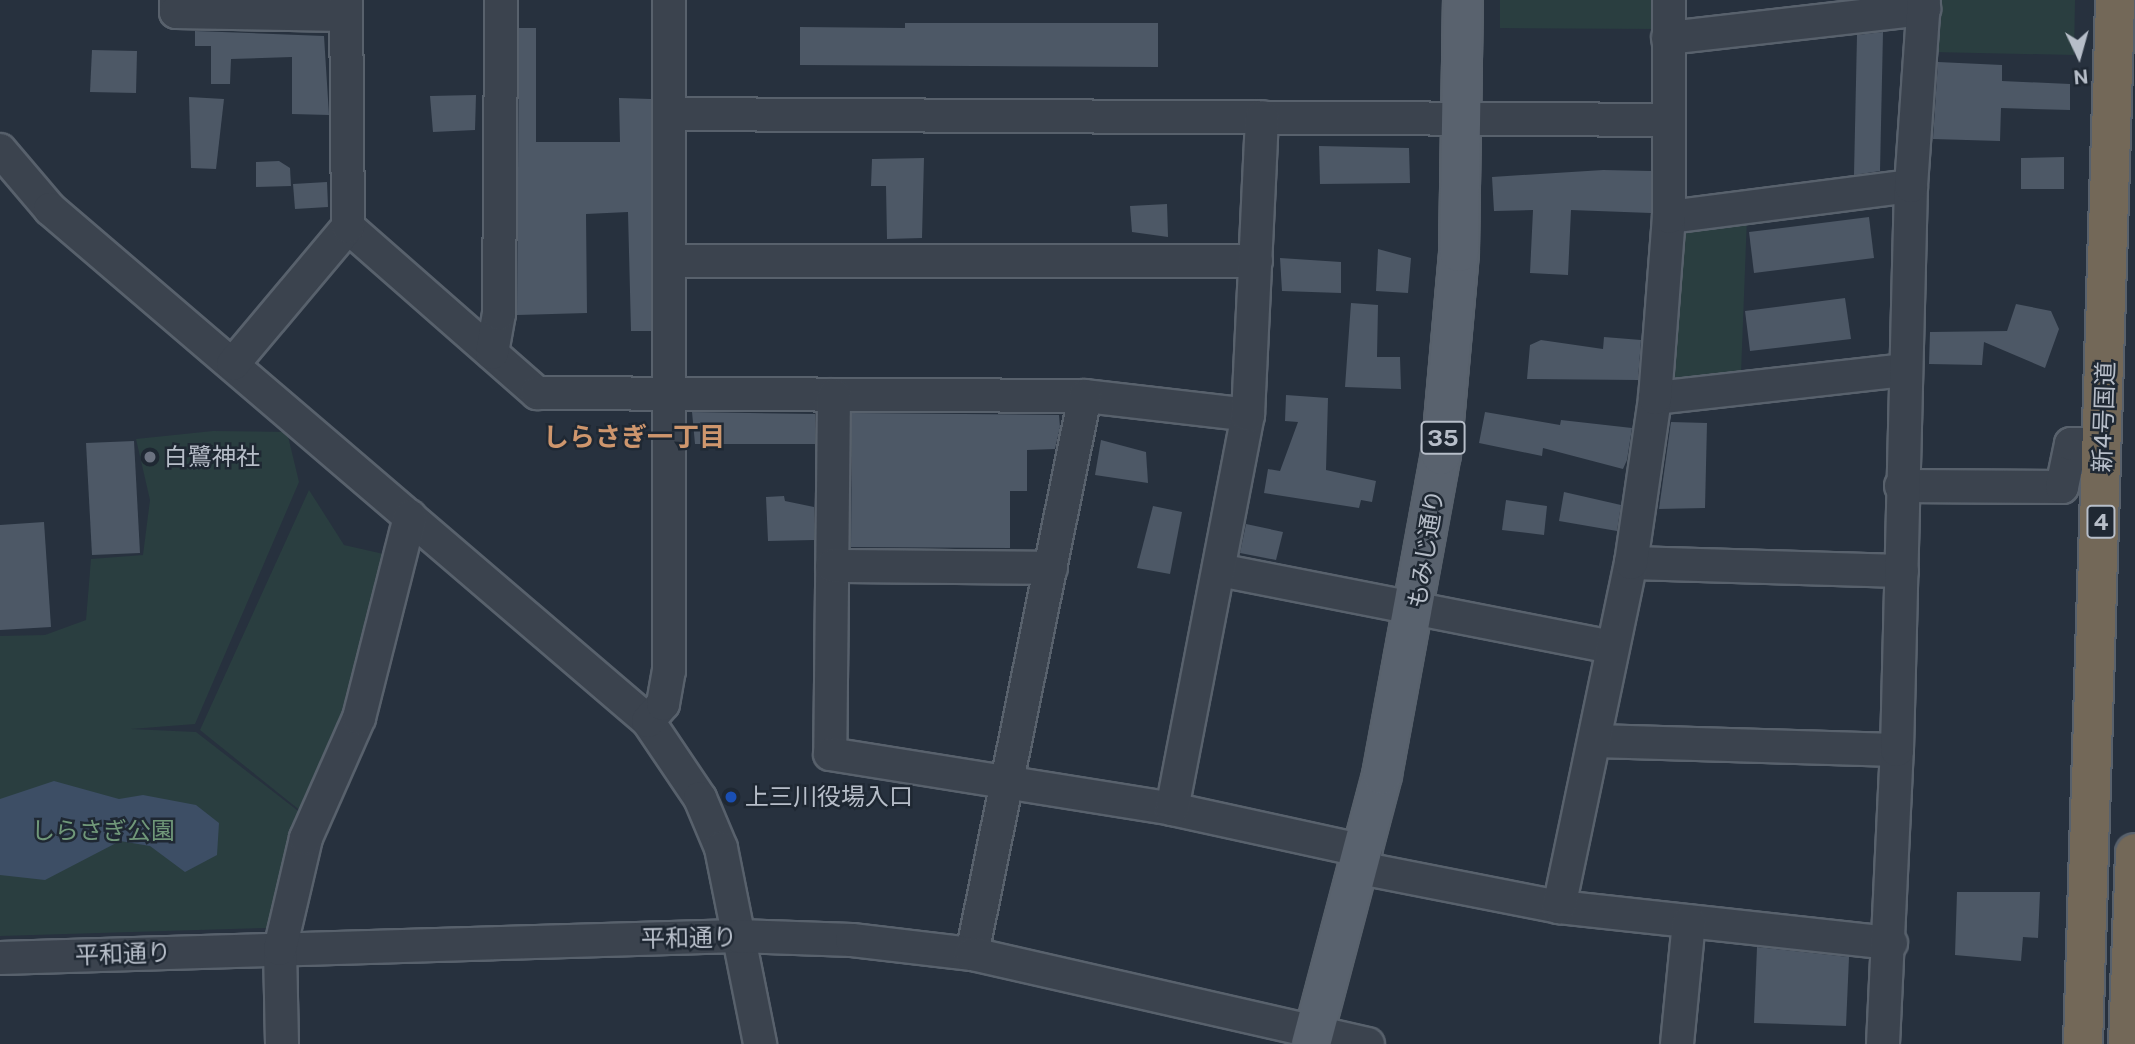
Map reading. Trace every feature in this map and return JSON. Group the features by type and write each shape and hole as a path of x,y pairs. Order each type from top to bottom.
{"highway":[{"name":"新4号国道","path":"2083,1044 2104,444 2115,0"},
{"path":"2128,1044 2133,979 2135,853"}],"main road":[{"name":"もみじ通り","path":"1313,1037 1363,860 1417,609 1451,369 1462,119 1463,0"}],"street":[{"path":"176,0 176,12 346,8 348,227 233,364"},
{"path":"492,353 499,314 501,0"},
{"path":"648,721 663,705 669,671 669,0"},
{"path":"1559,907 1632,563 1655,398 1669,217 1669,0"},
{"path":"1668,38 1924,5 1910,186 1891,943 1883,1044"},
{"path":"670,114 1668,120"},
{"path":"1172,809 1248,415 1262,117"},
{"path":"0,150 30,191 648,721 711,820 731,883 738,936 760,1044"},
{"path":"1669,217 1910,186"},
{"path":"348,227 537,393 1086,396 1248,415"},
{"path":"670,261 1256,261"},
{"path":"1655,398 1905,370"},
{"path":"834,396 830,754 1172,809 1363,860 1559,907 1891,943"},
{"path":"972,954 1086,396"},
{"path":"1901,486 2062,487 2071,444 2104,444"},
{"path":"282,1044 280,949 313,815 359,718 410,516"},
{"path":"1632,563 1902,570"},
{"path":"832,566 1051,568"},
{"path":"1220,570 1613,647"},
{"path":"1595,741 1897,750"},
{"path":"1677,1044 1689,922"},
{"name":"平和通り","path":"0,958 738,936 972,954 1313,1037 1368,1044"}],"green space":[{"path":"1500,0 1656,0 1656,29 1500,28"},
{"path":"1934,0 2075,0 2074,55 1932,52"},
{"path":"1747,217 1741,374 1679,384 1667,373 1684,223"},
{"name":"しらさぎ公園","path":"213,431 287,432 299,482 195,724 131,729 196,732 302,814 276,921 266,928 0,936 0,636 45,635 86,620 91,559 143,555 150,500 136,439"},
{"path":"309,490 344,545 388,555 349,715 302,812 200,730"}],"water":[{"path":"54,781 119,799 143,795 196,805 219,823 217,855 185,872 150,846 120,841 45,880 0,875 0,799"}],"building":[{"path":"905,23 1158,23 1158,67 800,65 800,27 905,28"},
{"path":"519,28 536,28 536,142 620,142 619,98 651,99 651,331 631,331 628,212 586,214 587,313 517,315"},
{"path":"195,31 324,36 329,115 292,114 292,57 231,59 230,84 211,84 211,46 195,46"},
{"path":"1883,32 1880,171 1854,175 1857,35"},
{"path":"92,50 137,51 136,93 90,92"},
{"path":"1938,62 2002,65 2002,81 2070,84 2070,110 2001,108 2000,141 1933,139"},
{"path":"476,95 475,130 433,132 430,96"},
{"path":"189,97 224,99 216,169 191,168"},
{"path":"1319,146 1409,148 1410,183 1320,184"},
{"path":"2064,157 2064,189 2021,189 2021,158"},
{"path":"924,158 922,238 887,239 886,186 871,186 872,159"},
{"path":"279,161 290,168 291,186 256,187 256,162"},
{"path":"1603,170 1651,171 1651,213 1571,210 1568,275 1530,273 1533,210 1494,211 1492,177"},
{"path":"327,182 328,207 295,209 293,184"},
{"path":"1167,204 1168,237 1132,232 1130,206"},
{"path":"1869,217 1874,258 1754,273 1749,232"},
{"path":"1378,249 1411,258 1408,293 1376,291"},
{"path":"1280,258 1341,262 1341,293 1282,291"},
{"path":"1845,298 1851,339 1750,351 1745,311"},
{"path":"1351,303 1378,305 1377,357 1400,357 1401,389 1345,387"},
{"path":"2016,304 2051,311 2059,329 2045,368 1984,342 1982,365 1929,364 1930,332 2007,331"},
{"path":"1604,337 1641,340 1638,380 1527,379 1530,345 1541,340 1603,349"},
{"path":"1286,395 1328,398 1326,470 1376,481 1372,502 1361,500 1359,508 1264,493 1268,469 1280,471 1298,422 1285,421"},
{"path":"692,412 815,414 815,444 695,444"},
{"path":"1485,412 1560,425 1561,420 1632,428 1627,460 1623,469 1543,448 1542,456 1479,443"},
{"path":"852,413 1059,415 1060,427 1055,449 1027,450 1027,491 1010,491 1010,548 851,547"},
{"path":"1671,422 1707,423 1705,508 1659,509"},
{"path":"1101,440 1146,452 1148,483 1095,475"},
{"path":"134,441 140,553 92,555 86,443"},
{"path":"1564,492 1621,505 1617,531 1559,521"},
{"path":"784,496 785,501 814,507 814,540 768,541 766,497"},
{"path":"1506,500 1547,506 1544,535 1502,530"},
{"path":"1153,506 1182,512 1170,574 1137,568"},
{"path":"44,522 51,627 0,630 0,525"},
{"path":"1246,524 1283,532 1276,560 1240,553"},
{"path":"1957,892 2040,892 2038,938 2023,937 2021,961 1955,955"},
{"path":"1757,947 1849,957 1846,1026 1754,1023"}],"place":[{"name":"白鷺神社","path":"150,457"},
{"name":"上三川役場入口","path":"731,797"}],"district":[{"name":"しらさぎ一丁目","path":"634,437"}]}
